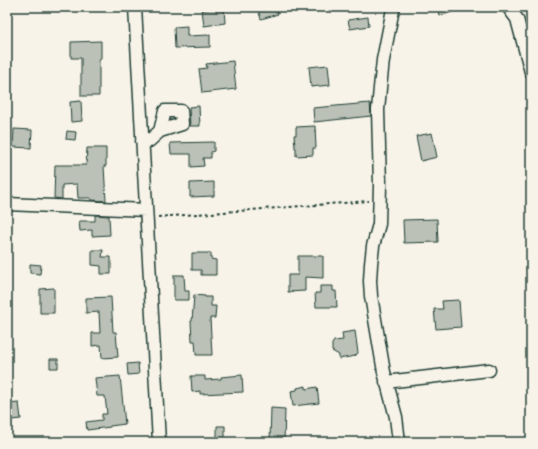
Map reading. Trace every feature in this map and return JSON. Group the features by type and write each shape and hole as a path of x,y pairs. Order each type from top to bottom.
{"street":[{"path":"135,7 159,442"},
{"path":"394,7 383,60 378,110 380,200 379,224 373,246 370,281 371,296 384,372 396,417 399,442"},
{"path":"508,7 517,19 531,72"},
{"path":"142,141 148,141 160,131"},
{"path":"7,204 146,214"},
{"path":"386,382 489,370"}],"path":[{"path":"146,214 380,200"}],"building":[{"path":"212,7 224,7 225,23 204,26 202,10"},
{"path":"257,7 276,7 278,14 261,19"},
{"path":"437,7 461,7 461,9 440,16"},
{"path":"368,17 369,26 350,29 348,20"},
{"path":"187,26 187,36 210,35 210,47 175,48 174,27"},
{"path":"101,41 101,59 99,60 99,96 81,96 81,58 71,58 71,42"},
{"path":"233,61 236,89 202,93 199,69 207,68 206,64"},
{"path":"328,65 330,85 311,87 309,67"},
{"path":"81,101 82,121 71,122 70,102"},
{"path":"370,103 371,116 314,122 313,108"},
{"path":"199,106 200,126 190,126 189,107"},
{"path":"315,126 316,148 313,148 313,155 296,156 294,135 296,135 296,127"},
{"path":"14,129 32,130 31,148 13,147"},
{"path":"67,131 76,132 75,140 66,139"},
{"path":"432,133 437,157 421,161 416,136"},
{"path":"214,142 214,151 211,152 211,158 203,158 204,166 191,167 191,154 171,154 170,143"},
{"path":"87,148 106,148 106,166 104,166 106,201 91,200 91,198 78,198 77,184 62,185 62,199 54,198 55,165 86,165"},
{"path":"214,182 214,196 190,197 190,183"},
{"path":"95,215 109,216 110,235 92,236 92,230 80,231 79,221 95,221"},
{"path":"437,219 438,242 404,243 403,220"},
{"path":"92,250 103,250 102,257 111,257 111,274 101,274 101,266 92,265"},
{"path":"192,253 211,253 211,259 216,260 216,275 201,275 201,270 192,270"},
{"path":"298,256 323,256 323,278 305,277 305,291 288,292 288,275 298,275"},
{"path":"30,264 41,265 40,274 30,273"},
{"path":"174,275 184,275 185,291 189,291 189,300 174,300"},
{"path":"320,286 333,286 333,291 336,291 337,307 316,307 315,293 320,293"},
{"path":"54,288 54,313 40,313 40,289"},
{"path":"194,295 211,297 211,306 216,306 215,318 210,318 212,355 196,355 195,341 192,341 191,321"},
{"path":"111,297 113,332 116,332 118,357 102,358 101,345 92,346 92,333 100,333 99,312 86,313 86,298"},
{"path":"459,300 461,327 436,329 434,309 443,309 442,301"},
{"path":"355,331 358,353 355,356 339,359 339,355 332,351 332,344 334,341 343,340 342,333"},
{"path":"50,359 58,359 58,368 50,368"},
{"path":"138,363 139,374 128,375 127,364"},
{"path":"242,375 243,392 200,394 200,391 192,392 191,376 205,376 205,380"},
{"path":"120,376 125,424 87,430 86,422 102,420 102,414 107,414 105,396 97,396 95,378"},
{"path":"306,386 306,389 317,387 319,403 293,406 291,391"},
{"path":"19,403 21,419 11,420 11,417 7,417 7,404"},
{"path":"271,408 285,409 284,442 270,442"},
{"path":"217,426 225,426 225,442 217,442"}]}
